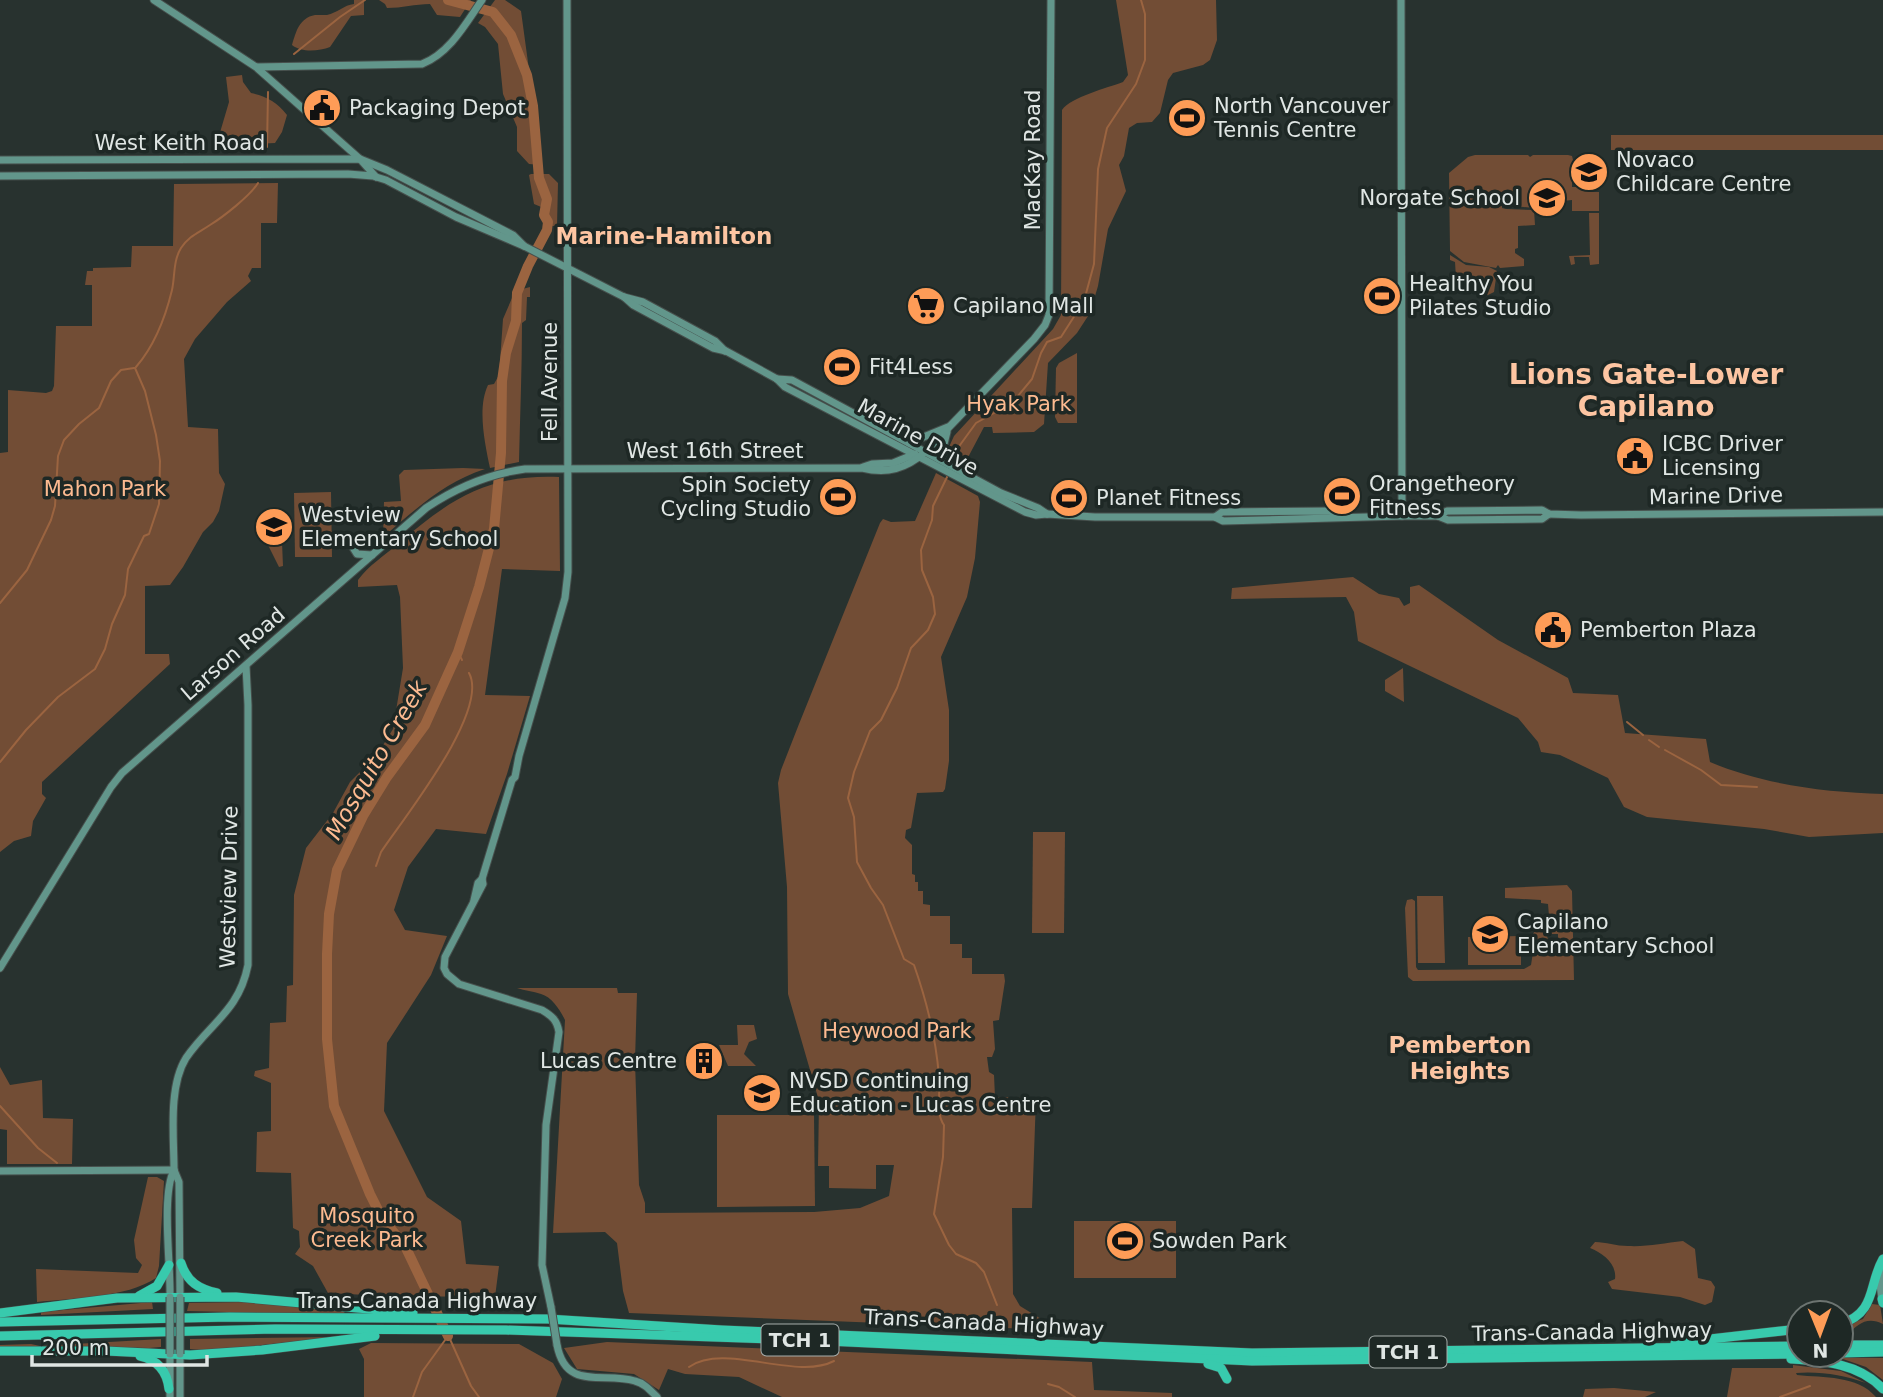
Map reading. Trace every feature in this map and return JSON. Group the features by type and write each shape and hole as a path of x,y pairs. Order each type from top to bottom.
{"highway":[{"path":"1855,1317 1872,1295 1875,1274 1883,1259"},
{"path":"181,1263 196,1286 236,1297"},
{"path":"131,1298 153,1289 169,1265"},
{"path":"0,1313 131,1298 236,1297 366,1314"},
{"name":"Trans-Canada Highway","path":"0,1322 366,1314 591,1320 722,1330 1218,1352 1785,1346"},
{"name":"Trans-Canada Highway","path":"0,1336 275,1329 374,1333 506,1330 1285,1361 1785,1354"},
{"path":"1568,1350 1686,1342 1785,1331"},
{"path":"0,1351 175,1354 243,1352 374,1333"},
{"path":"1855,1345 1883,1345"},
{"path":"132,1352 158,1363 165,1373 170,1393"},
{"path":"1855,1353 1883,1352"},
{"path":"1719,1355 1835,1364 1862,1373 1883,1389"},
{"path":"1151,1357 1213,1364 1221,1368 1227,1379 1231,1369 1238,1366 1285,1361"}],"main road":[{"path":"154,0 256,67 360,159"},
{"path":"256,67 422,64 444,51 482,0"},
{"name":"Fell Avenue","path":"567,0 567,590 480,893 445,957 444,968 450,978 459,984 542,1010 558,1024 546,1125 542,1265 560,1357 573,1372 586,1378 638,1381 657,1397"},
{"name":"MacKay Road","path":"949,427 1034,339 1047,321 1050,261 1051,0"},
{"path":"1401,0 1402,516"},
{"name":"Marine Drive","path":"360,159 513,234 524,246"},
{"name":"Marine Drive","path":"360,159 376,177"},
{"name":"West Keith Road","path":"0,160 360,159"},
{"name":"Marine Drive","path":"359,174 376,177 456,217 524,246 624,297 643,302 715,341 726,351 777,379 785,387 957,474 1047,514 1094,517 1215,517 1223,512 1330,511 1340,516 1438,516 1448,520 1542,519 1549,514 1883,512"},
{"name":"West Keith Road","path":"0,176 359,174"},
{"name":"Marine Drive","path":"777,379 792,380 909,443 919,455"},
{"path":"909,443 949,427"},
{"path":"919,455 949,427"},
{"path":"947,468 944,444 949,427"},
{"name":"West 16th Street","path":"568,468 893,470 907,466 919,455"},
{"name":"Larson Road","path":"0,968 122,773 426,508 464,485 491,475 509,471 568,468"},
{"path":"352,546 360,556 373,555"},
{"name":"Westview Drive","path":"180,1397 175,1354 175,1297 181,1263 178,1182 174,1170 175,1091 186,1059 236,1001 248,965 246,666"},
{"path":"0,1171 174,1170"},
{"name":"Westview Drive","path":"174,1170 169,1196 169,1265 175,1297"},
{"path":"1882,1301 1880,1285 1883,1273"},
{"name":"Westview Drive","path":"170,1393 175,1354"}],"green space":[{"path":"354,0 364,0 364,15 351,16 330,47 311,51 292,45 299,26 305,19 331,14 354,4"},
{"path":"379,0 471,0 460,17 437,15 430,4 387,8"},
{"path":"495,0 505,0 521,11 542,165 529,164 517,151 517,127 503,94 498,44 485,27 478,23"},
{"name":"Hyak Park","path":"1116,0 1216,0 1217,40 1210,60 1203,65 1173,73 1168,80 1160,113 1152,122 1137,123 1129,128 1124,156 1119,165 1126,191 1108,229 1098,286 1090,313 1077,333 1048,363 1044,424 1034,432 993,433 992,427 984,427 964,465 951,456 949,447 954,436 1053,329 1061,315 1062,110 1081,97 1123,82 1128,75"},
{"path":"242,75 243,82 251,93 271,100 287,115 282,132 275,143 216,146 229,102 226,77"},
{"path":"1611,135 1883,135 1883,150 1611,150"},
{"path":"1568,155 1572,156 1573,160 1594,159 1594,168 1572,168 1572,187 1589,187 1589,192 1599,192 1599,211 1572,211 1572,200 1553,202 1541,208 1536,204 1535,208 1502,205 1502,208 1506,209 1534,210 1535,225 1518,226 1518,248 1515,253 1524,259 1524,266 1500,268 1498,265 1496,268 1464,262 1450,251 1449,173 1468,157"},
{"path":"531,174 549,174 558,183 557,226 546,226 546,209 534,204"},
{"name":"Mahon Park","path":"278,183 277,223 261,223 261,268 252,268 248,276 251,281 227,302 195,339 184,359 188,427 218,429 219,473 225,484 219,511 170,585 145,586 145,654 169,654 170,664 42,782 42,794 46,798 33,821 31,836 14,841 0,852 0,453 8,452 8,390 46,393 52,391 56,326 92,326 92,285 85,285 87,271 93,271 93,268 131,267 132,246 173,246 174,184"},
{"path":"1589,213 1599,213 1599,264 1590,265 1589,257 1574,257 1575,264 1571,265 1569,256 1590,255"},
{"path":"1450,255 1466,265 1489,267 1497,271 1494,292 1488,295 1483,293 1474,279 1456,278 1455,262 1450,260"},
{"path":"530,287 526,320 522,323 519,462 490,468 483,426 485,394 488,385 494,384 499,375 503,319 515,291"},
{"path":"1077,353 1077,423 1058,423 1055,417 1056,368 1059,363"},
{"path":"485,469 443,489 383,537 384,502 401,501 399,475 404,470"},
{"name":"Heywood Park","path":"936,473 978,496 980,502 975,558 967,597 941,657 949,710 949,761 945,789 943,792 917,793 911,828 906,830 905,838 912,845 912,874 915,875 915,882 918,882 918,891 923,891 923,904 930,905 930,916 950,916 950,944 962,944 962,958 972,958 972,974 1004,974 999,1020 993,1021 995,1049 992,1057 987,1057 989,1072 994,1075 995,1097 1036,1098 1032,1208 1012,1208 1013,1294 1020,1306 1059,1330 629,1313 623,1291 617,1243 605,1232 553,1233 565,1020 549,998 517,988 617,988 618,993 637,993 635,1061 639,1185 645,1213 814,1212 860,1208 889,1196 894,1165 876,1165 876,1189 829,1188 829,1166 818,1166 819,1101 788,994 787,887 778,783 880,523 883,519 891,522 915,521"},
{"name":"Mosquito Creek Park","path":"559,477 560,571 502,569 485,695 530,696 486,834 436,829 408,867 394,910 405,930 447,936 431,975 387,1043 384,1111 427,1197 461,1221 466,1264 499,1266 495,1297 328,1293 313,1266 295,1254 300,1247 299,1231 293,1228 291,1173 256,1172 257,1132 271,1131 271,1083 254,1076 255,1071 269,1068 270,1023 286,1022 287,986 293,985 294,895 306,848 333,813 350,782 377,755 393,729 403,668 400,597 397,585 358,587 358,580 417,528 471,492 511,480"},
{"path":"331,492 332,557 295,557 294,493"},
{"path":"276,533 282,542 283,566 279,567 264,537"},
{"path":"1353,577 1379,594 1399,598 1404,606 1410,603 1410,587 1419,585 1498,640 1568,678 1573,693 1618,695 1625,733 1706,739 1710,762 1773,782 1817,789 1883,794 1883,833 1809,837 1764,829 1647,817 1624,807 1608,778 1560,755 1541,752 1538,742 1518,718 1358,641 1354,612 1346,597 1231,599 1232,588"},
{"path":"1403,668 1404,702 1385,691 1385,680"},
{"path":"1033,832 1065,832 1064,933 1032,933"},
{"path":"1567,885 1572,891 1574,980 1413,981 1408,977 1405,908 1407,900 1415,901 1418,970 1524,969 1531,965 1534,946 1531,937 1538,926 1546,929 1548,941 1558,940 1558,934 1552,934 1545,925 1557,921 1557,916 1549,916 1548,904 1541,903 1541,900 1505,898 1505,888"},
{"path":"1417,896 1443,896 1445,963 1418,963"},
{"path":"1521,936 1521,965 1468,965 1468,937"},
{"path":"737,1025 754,1025 757,1039 749,1042 744,1054 756,1066 728,1066 719,1045 738,1045"},
{"path":"0,1067 10,1085 42,1080 43,1118 73,1119 72,1164 7,1164 7,1130 0,1129"},
{"path":"717,1115 814,1115 815,1206 717,1207"},
{"path":"148,1177 157,1177 164,1181 156,1278 130,1290 37,1302 36,1269 138,1273 142,1265 136,1258 134,1240"},
{"name":"Sowden Park","path":"1074,1221 1176,1221 1176,1278 1074,1278"},
{"path":"1683,1241 1695,1249 1698,1278 1711,1281 1715,1287 1712,1302 1705,1305 1680,1297 1612,1289 1608,1282 1615,1279 1614,1269 1604,1256 1590,1248 1595,1242 1635,1246"},
{"path":"152,1302 153,1309 41,1315 41,1312"},
{"path":"245,1302 344,1311 345,1315 187,1311 189,1303"},
{"path":"1872,1304 1880,1305 1883,1324 1867,1321 1855,1328 1855,1322 1863,1319"},
{"path":"334,1337 211,1351 190,1349 190,1339"},
{"path":"161,1339 161,1347 149,1348 25,1346 13,1350 0,1349 0,1345 40,1346"},
{"path":"607,1342 1092,1362 1094,1390 1172,1393 1172,1397 782,1397 739,1377 685,1374 668,1369 659,1390 634,1374 577,1369 564,1348"},
{"path":"371,1343 519,1344 553,1363 562,1379 556,1397 364,1397 364,1359 359,1349"},
{"path":"1855,1358 1883,1358 1883,1380 1866,1367 1855,1363"},
{"path":"1732,1368 1841,1371 1866,1383 1831,1374 1796,1373 1850,1381 1876,1397 1727,1397"},
{"path":"1614,1388 1656,1392 1645,1397 1583,1397 1585,1389"}],"waterway":[{"path":"294,54 365,0"},
{"name":"Mosquito Creek","path":"448,0 493,12 511,35 527,75 533,106 539,178 547,199 544,215 548,222 547,230 517,293 516,321 506,353 502,381 501,453 494,529 479,587 458,652 425,725 387,777 363,816 337,870 329,914 327,954 327,1039 334,1106 370,1194 381,1216 406,1248 448,1336"},
{"path":"953,464 960,445 976,423 1012,403 1032,379 1047,342 1061,337 1084,301 1094,264 1098,169 1107,128 1136,84 1145,60 1145,14 1141,0"},
{"path":"267,147 268,92"},
{"path":"136,367 149,350 163,321 181,248 236,206 258,183"},
{"path":"0,603 27,570 51,520 55,506 58,456 64,440 99,408 111,381 121,370 134,368"},
{"path":"0,762 58,697 95,669 125,595 128,569 144,536 149,534 159,504 160,461 145,391 135,368"},
{"path":"948,475 933,506 932,520 921,550 922,570 933,597 935,614 928,630 911,648 897,688 881,720 870,731 854,772 848,798 854,817 857,862 883,905 904,959 914,965 933,1034 938,1062 939,1108 944,1125 943,1157 934,1214 956,1254 976,1263 984,1272 997,1305"},
{"name":"Mosquito Creek","path":"458,652 462,660"},
{"path":"376,866 381,852 424,791 456,738 467,712 472,690 469,673"},
{"path":"1627,722 1643,735"},
{"path":"1649,740 1659,747"},
{"path":"1665,750 1701,770 1721,785 1757,787"},
{"path":"0,1106 38,1148 57,1163"},
{"path":"413,1397 422,1372 448,1336"},
{"name":"Mosquito Creek","path":"449,1337 471,1386 479,1397"},
{"path":"689,1367 704,1360 721,1358 800,1367 818,1366 834,1361"},
{"path":"1048,1384 1075,1397"},
{"path":"1780,1397 1810,1386"}],"place":[{"name":"Packaging Depot","path":"322,108"},
{"name":"North Vancouver Tennis Centre","path":"1187,118"},
{"name":"Novaco Childcare Centre","path":"1589,172"},
{"name":"Norgate School","path":"1547,198"},
{"name":"Healthy You Pilates Studio","path":"1382,296"},
{"name":"Capilano Mall","path":"926,306"},
{"name":"Fit4Less","path":"842,367"},
{"name":"ICBC Driver Licensing","path":"1635,456"},
{"name":"Orangetheory Fitness","path":"1342,496"},
{"name":"Spin Society Cycling Studio","path":"838,497"},
{"name":"Planet Fitness","path":"1069,498"},
{"name":"Westview Elementary School","path":"274,527"},
{"name":"Pemberton Plaza","path":"1553,630"},
{"name":"Capilano Elementary School","path":"1490,934"},
{"name":"Lucas Centre","path":"704,1061"},
{"name":"NVSD Continuing Education - Lucas Centre","path":"762,1093"},
{"name":"Sowden Park","path":"1125,1241"}],"district":[{"name":"Marine-Hamilton","path":"664,236"},
{"name":"Lions Gate-Lower Capilano","path":"1646,390"},
{"name":"Pemberton Heights","path":"1460,1058"}]}
